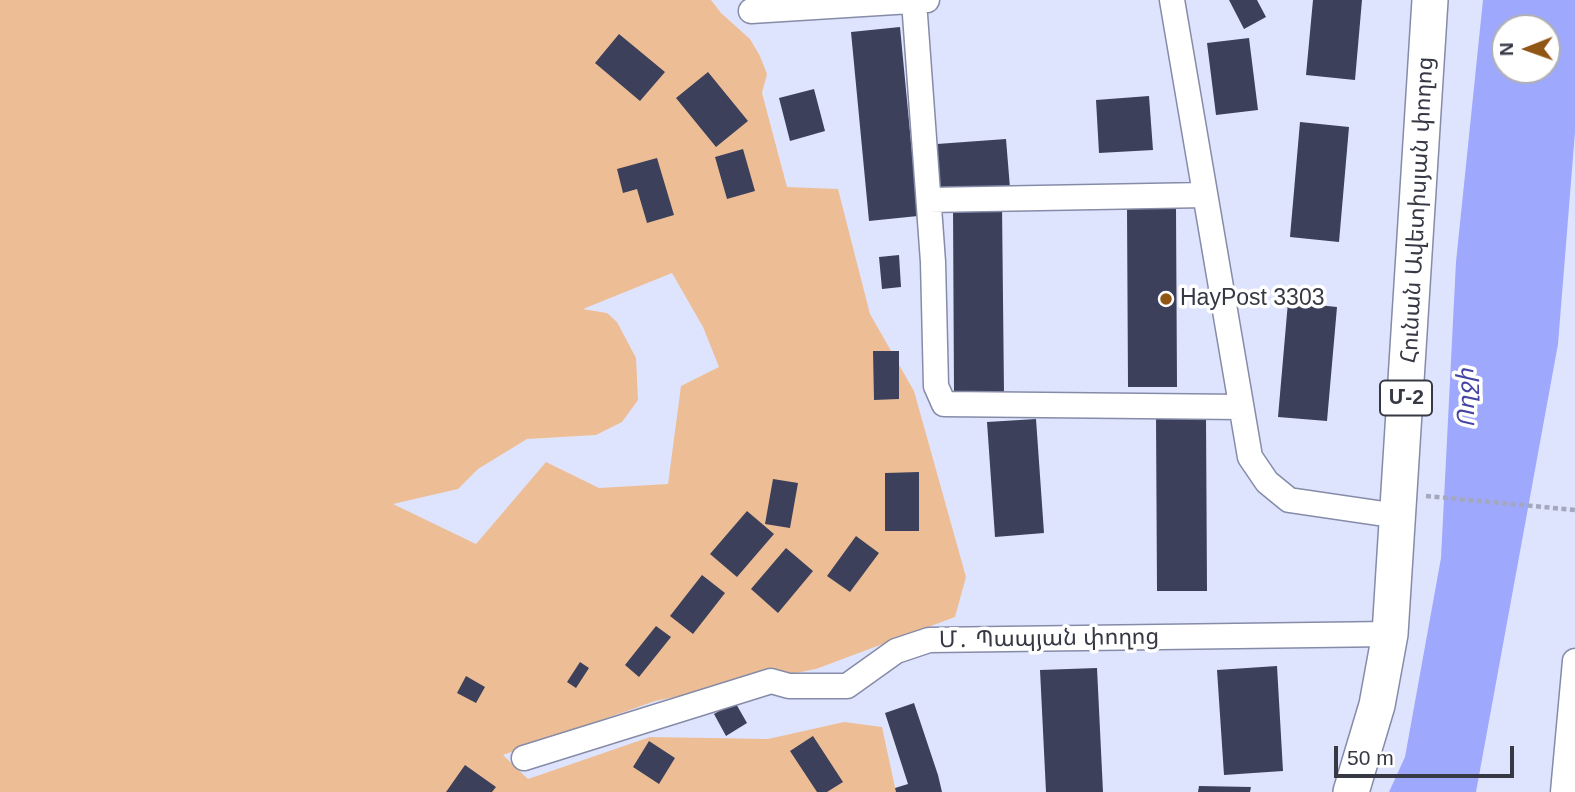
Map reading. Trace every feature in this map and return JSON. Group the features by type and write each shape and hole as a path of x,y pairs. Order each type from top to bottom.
{"highway":[{"name":"Հունան Ավետիսյան փողոց","path":"1351,792 1377,705 1408,506 1430,0"}],"street":[{"path":"751,11 927,0"},
{"path":"1172,0 1250,457 1267,482 1289,500 1408,506"},
{"path":"914,1 929,200 936,386 944,404 1241,407"},
{"path":"929,200 1205,195"},
{"name":"Մ․ Պապյան փողոց","path":"524,758 771,681 789,686 847,686 896,651 929,640 1390,634"},
{"path":"1563,792 1575,661"}],"path":[{"path":"1408,506 1538,507 1575,510"}],"shaded area":[{"path":"0,0 711,0 721,13 750,39 760,56 767,74 762,93 787,187 838,189 870,314 914,391 966,577 955,617 816,669 655,701 503,755 528,779 650,737 768,739 844,722 882,727 896,792 0,792","holes":["672,273 703,327 719,367 681,386 668,484 599,488 546,462 476,544 393,504 458,489 478,469 527,439 596,435 622,422 638,400 636,358 617,322 607,313 583,309"]}],"water":[{"name":"Ողջի","path":"1483,0 1575,0 1575,132 1558,344 1476,792 1389,792 1405,757 1441,558 1456,262"}],"building":[{"path":"1229,0 1257,0 1266,17 1244,29"},
{"path":"1313,0 1362,0 1355,80 1306,75"},
{"path":"900,27 918,216 869,221 851,32"},
{"path":"619,34 665,72 640,101 595,63"},
{"path":"1249,38 1258,110 1216,115 1207,43"},
{"path":"708,72 748,121 716,147 676,98"},
{"path":"814,89 825,131 790,141 779,98"},
{"path":"1149,96 1153,150 1099,153 1096,100"},
{"path":"1300,122 1349,127 1339,242 1290,237"},
{"path":"1006,139 1010,188 940,194 937,144"},
{"path":"743,149 755,191 727,199 715,157"},
{"path":"657,158 674,215 647,223 637,189 623,193 617,169"},
{"path":"953,205 1002,205 1004,394 954,395"},
{"path":"1127,208 1176,208 1177,387 1128,387"},
{"path":"899,255 901,287 882,289 879,257"},
{"path":"1288,302 1337,307 1327,421 1278,417"},
{"path":"873,351 899,351 899,399 874,400"},
{"path":"1156,415 1206,415 1207,591 1157,591"},
{"path":"1036,419 1044,533 995,537 987,422"},
{"path":"919,472 919,531 885,531 885,473"},
{"path":"773,479 798,483 790,528 765,524"},
{"path":"747,511 774,534 737,577 710,554"},
{"path":"856,536 879,553 850,592 827,576"},
{"path":"786,548 813,571 778,613 751,589"},
{"path":"702,575 725,593 693,634 670,616"},
{"path":"656,626 671,637 639,677 625,665"},
{"path":"580,662 589,668 576,688 567,682"},
{"path":"1277,666 1283,771 1224,775 1217,670"},
{"path":"1097,668 1103,792 1046,792 1040,670"},
{"path":"466,676 485,687 476,703 457,693"},
{"path":"735,702 747,723 726,736 714,714"},
{"path":"914,703 942,792 896,792 895,788 908,784 885,713"},
{"path":"813,736 843,782 827,792 817,792 790,751"},
{"path":"649,741 675,758 659,784 633,767"},
{"path":"465,765 496,787 492,792 446,792"},
{"path":"1199,786 1251,787 1250,792 1198,792"}],"place":[{"name":"HayPost 3303","path":"1166,299"}]}
